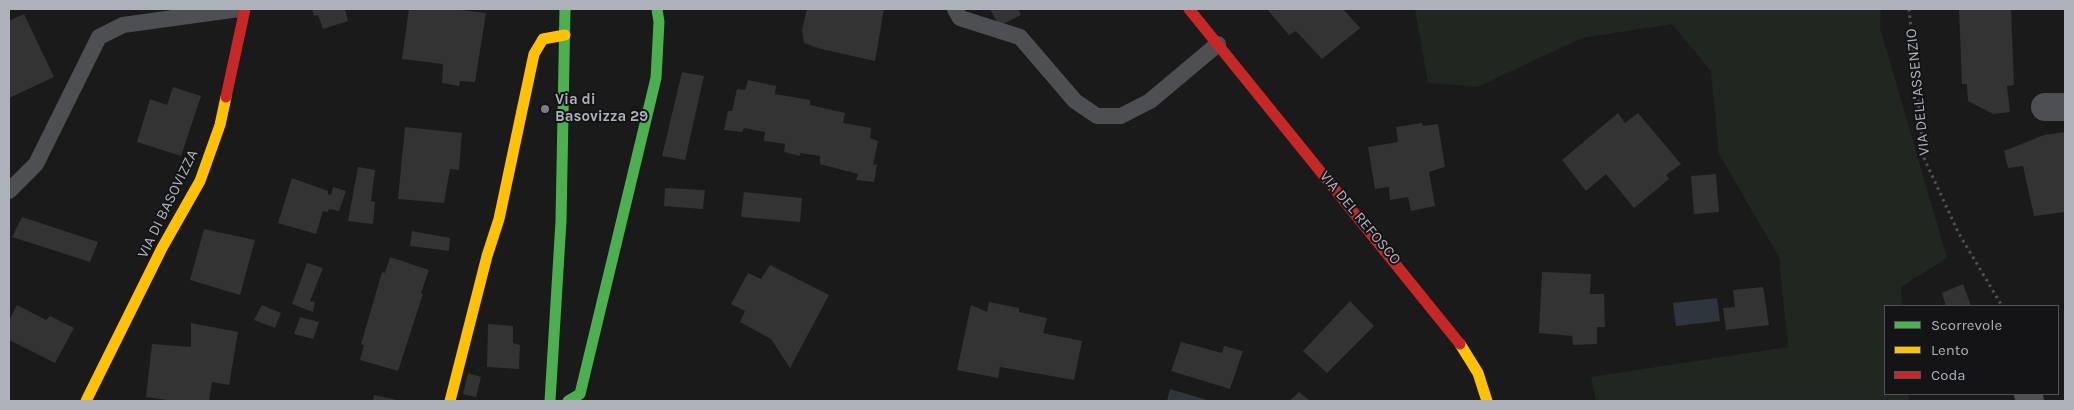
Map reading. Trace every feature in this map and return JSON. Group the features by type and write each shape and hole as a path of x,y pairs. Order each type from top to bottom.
{"street":[{"name":"VIA DI BASOVIZZA","path":"86,401 143,290 162,248 200,180 220,125 245,9"},
{"path":"550,401 561,221 565,9"},
{"path":"568,401 580,394 656,78 659,22 657,9"},
{"name":"VIA DEL REFOSCO","path":"1189,9 1454,334 1478,373 1487,401"},
{"path":"450,401 487,256 499,219 534,54 543,39 565,35"}],"lane":[{"path":"9,191 36,164 99,37 123,25 239,9"},
{"path":"955,9 960,18 1020,37 1075,101 1097,116 1121,116 1150,101 1218,44"}],"path":[{"name":"VIA DELL'ASSENZIO","path":"1909,9 1924,158 1958,232 2001,305"}],"shaded area":[{"path":"1415,9 1881,9 1880,28 1947,258 1901,287 1902,305 1884,305 1884,395 1908,395 1909,401 1596,401 1591,377 1788,347 1779,257 1719,154 1711,71 1672,24 1582,38 1477,87 1428,83"},
{"path":"1717,298 1720,321 1676,326 1673,303"},
{"path":"1170,389 1207,400 1207,401 1167,401"}],"building":[{"path":"312,9 345,9 348,21 323,29 318,15 314,16"},
{"path":"409,9 453,9 486,13 475,82 460,81 459,86 442,83 443,64 402,59"},
{"path":"807,9 884,9 875,61 821,49 804,43 802,30"},
{"path":"990,9 1018,9 1021,15 999,26"},
{"path":"1267,9 1343,9 1360,28 1322,59 1296,31 1289,35"},
{"path":"1959,9 2011,9 2014,85 2007,86 2010,112 1993,114 1968,101 1967,84 1962,84"},
{"path":"24,14 54,77 9,98 9,21"},
{"path":"682,72 704,76 685,160 662,156"},
{"path":"748,80 776,86 775,94 810,100 810,105 845,113 843,123 871,128 870,138 878,141 873,165 877,164 874,182 856,180 858,174 820,164 820,156 800,153 800,156 784,152 785,144 764,141 765,132 744,128 742,132 724,130 728,111 732,111 737,89 745,90"},
{"path":"173,87 201,96 181,156 137,142 150,99 167,105"},
{"path":"1618,113 1625,123 1638,113 1681,164 1666,175 1669,179 1634,208 1606,174 1586,191 1562,160"},
{"path":"1422,123 1423,126 1438,124 1445,167 1429,172 1435,206 1411,211 1408,197 1390,200 1389,187 1375,189 1368,147 1398,142 1396,127"},
{"path":"405,127 462,133 459,170 450,169 444,203 398,199"},
{"path":"2065,132 2065,212 2034,216 2023,166 2008,168 2004,151 2044,135"},
{"path":"358,167 375,170 371,201 375,202 373,224 348,221"},
{"path":"1716,174 1719,212 1694,214 1691,176"},
{"path":"292,178 328,191 328,194 331,195 333,187 346,191 339,211 329,209 328,212 323,211 316,234 278,223"},
{"path":"665,188 705,190 703,209 664,206"},
{"path":"744,192 802,198 800,222 741,217"},
{"path":"22,217 98,242 90,262 12,237"},
{"path":"204,229 255,240 240,295 190,280"},
{"path":"412,231 450,238 449,251 410,246"},
{"path":"390,257 429,270 398,371 360,360 364,345 361,344 382,272 385,273"},
{"path":"307,263 323,268 310,301 315,302 313,312 292,304"},
{"path":"770,265 829,295 790,368 771,339 740,322 745,311 731,304 748,273 761,279"},
{"path":"1542,272 1591,274 1590,294 1604,294 1605,327 1597,327 1597,344 1573,345 1572,336 1539,333"},
{"path":"1963,284 1971,305 1946,305 1942,293"},
{"path":"1763,287 1769,325 1726,330 1723,308 1735,307 1733,290"},
{"path":"1350,301 1374,326 1327,373 1303,351"},
{"path":"989,302 1019,308 1019,312 1047,318 1043,333 1082,341 1074,380 1000,367 998,378 957,370 971,305 987,312"},
{"path":"17,305 46,320 50,316 74,328 55,363 9,340 9,320"},
{"path":"262,305 281,313 275,328 254,320"},
{"path":"300,317 319,322 313,339 294,334"},
{"path":"191,323 238,332 229,385 212,382 209,401 174,401 146,397 152,344 191,347"},
{"path":"488,324 513,326 513,343 520,345 519,369 487,367"},
{"path":"1181,342 1222,353 1224,346 1243,351 1230,389 1171,371"},
{"path":"468,373 481,377 476,397 463,394"},
{"path":"1299,392 1309,400 1289,401"},
{"path":"374,395 397,400 397,401 373,401"}],"traffic: fast":[{"path":"550,401 561,221 565,9"},
{"path":"568,401 580,394 656,78 659,22 657,9"}],"traffic: slow":[{"path":"450,401 487,256 499,219 534,54 543,39 565,35"},
{"path":"86,401 162,248 200,181 220,125 226,97"},
{"path":"1460,344 1478,373 1487,401"}],"traffic: jam":[{"path":"226,97 245,9"},
{"path":"1189,9 1460,344"}],"place":[{"name":"Via di Basovizza 29","path":"545,109"}]}
